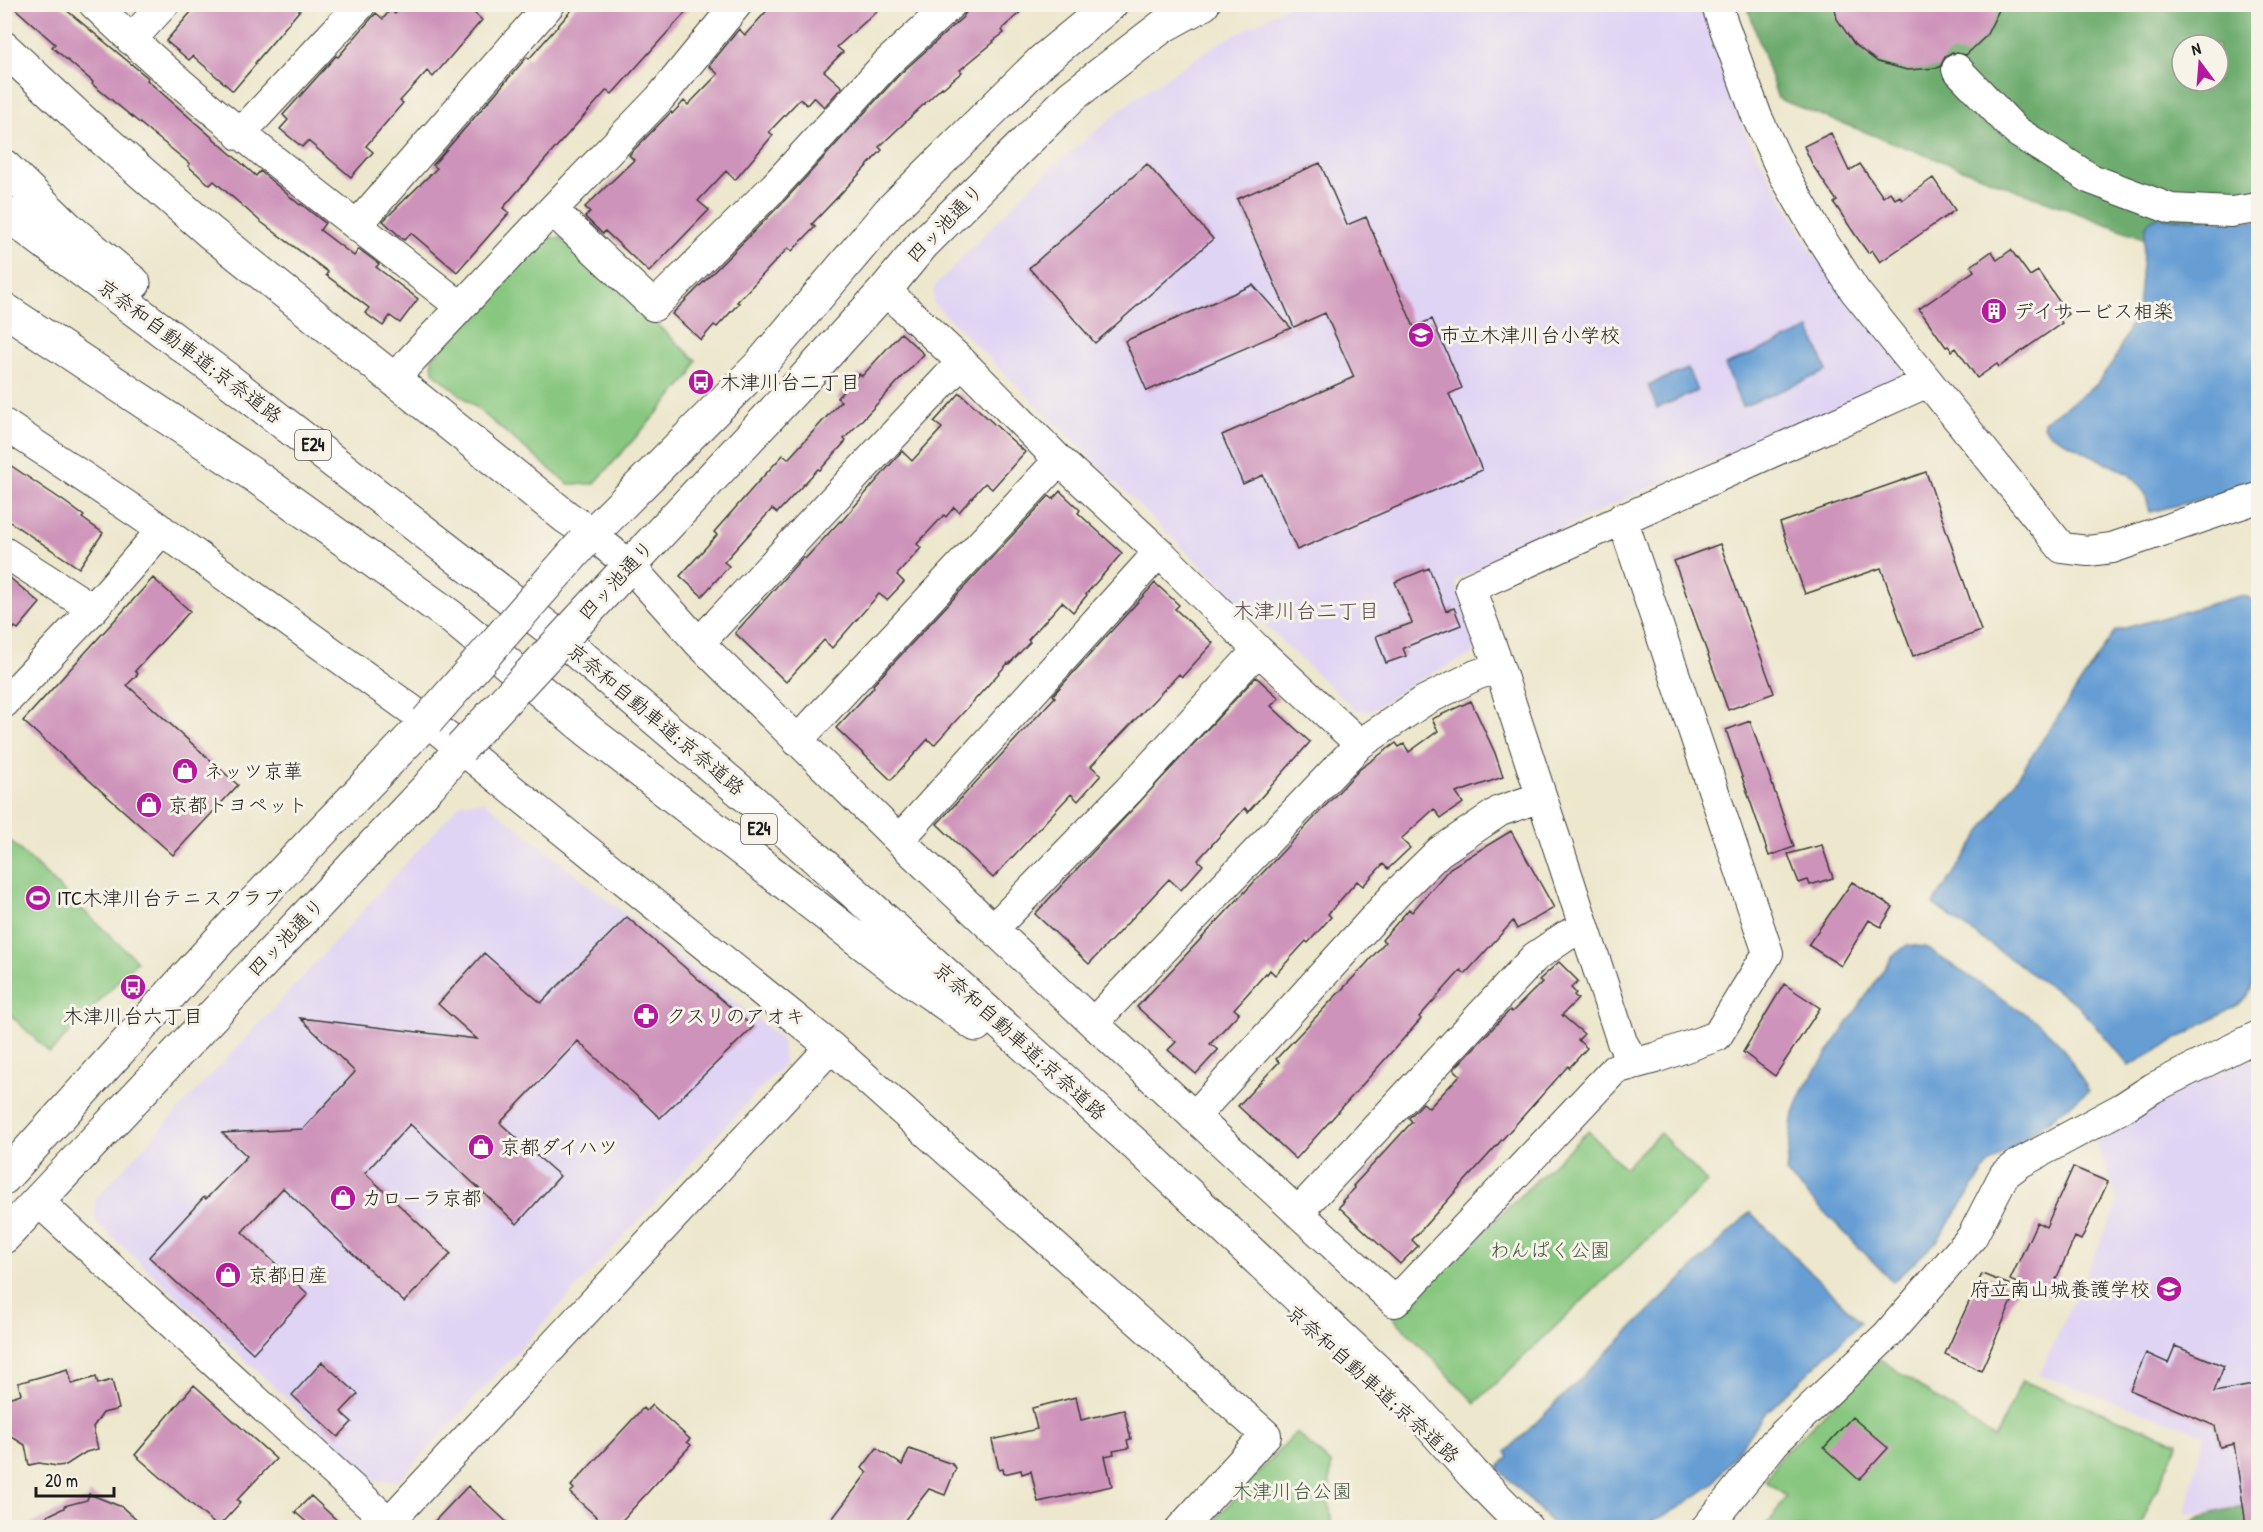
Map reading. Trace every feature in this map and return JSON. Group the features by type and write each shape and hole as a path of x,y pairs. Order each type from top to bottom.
{"main road":[{"path":"7,1171 246,911 427,721 587,539 760,365 889,212 1042,61 1111,4"},
{"name":"四ッ池通り","path":"4,1238 422,794 461,748 805,378 885,290 923,244 1072,96 1163,26 1203,4"},
{"path":"4,48 88,126 211,233 566,517 587,539"},
{"path":"4,166 69,229 547,627"},
{"name":"京奈和自動車道;京奈道路","path":"4,212 278,418 547,627 751,800 1137,1146 1406,1398 1473,1474 1526,1527"},
{"name":"京奈和自動車道;京奈道路","path":"4,232 214,388 538,639 741,813 1226,1248 1392,1408 1473,1474"},
{"path":"4,309 258,478 450,616 590,732 900,972 994,1039"}],"street":[{"path":"94,4 131,40 239,135 460,306"},
{"path":"131,40 164,4"},
{"path":"239,135 361,4"},
{"path":"357,225 550,4"},
{"path":"394,378 660,98 737,4"},
{"path":"552,210 654,306 774,186 887,63 951,4"},
{"path":"1716,4 1757,117 1782,171 1818,234 1855,291 2062,548 2088,551 2112,548 2259,498"},
{"path":"1957,69 2016,131 2091,179 2171,209 2231,212 2259,208"},
{"path":"885,290 962,362 1059,460 1360,744"},
{"path":"699,643 962,362"},
{"path":"1634,1063 1622,1042 1499,667 1470,588 1928,381"},
{"path":"4,424 162,530 461,748 831,1047 1266,1435 1181,1527"},
{"path":"797,741 1059,460"},
{"path":"587,539 625,570 797,741 993,929 1194,1117 1299,1210 1395,1302 1615,1069 1655,1058 1717,1036 1768,953 1622,518"},
{"path":"4,704 93,609 162,530"},
{"path":"899,840 1159,552"},
{"path":"5,553 93,609"},
{"path":"993,929 1129,790 1258,650"},
{"path":"1093,1023 1360,744 1424,701 1476,675 1499,667"},
{"path":"1194,1117 1396,894 1439,852 1500,811 1541,797"},
{"path":"1299,1210 1535,957 1566,936 1583,928"},
{"path":"1706,1527 1775,1442 1887,1335 1972,1237 2004,1175 2020,1163 2122,1108 2153,1088 2259,1036"},
{"path":"39,1202 388,1522 831,1047"}],"shaded area":[{"name":"市立木津川台小学校","path":"1290,5 1701,5 1744,131 1816,258 1902,367 1898,382 1631,496 1457,579 1455,582 1476,644 1471,655 1416,681 1370,711 1355,710 1169,535 933,303 934,287 1036,181 1135,98 1209,49"},
{"path":"484,801 782,1039 784,1063 399,1480 376,1481 96,1222 95,1199 461,803"},
{"name":"府立南山城養護学校","path":"2258,1056 2258,1503 2230,1513 2185,1513 2204,1434 2039,1375 2119,1202 2094,1138 2155,1099"}],"green space":[{"path":"1747,5 2258,5 2258,197 2148,240 1778,99"},
{"path":"543,237 561,238 696,360 691,375 594,484 568,484 433,372 432,358"},
{"name":"ITC木津川台テニスクラブ","path":"5,836 137,961 50,1053 5,1010"},
{"name":"わんぱく公園","path":"1588,1131 1624,1168 1660,1133 1707,1182 1475,1403 1393,1317"},
{"path":"1880,1359 1995,1438 2022,1381 2178,1442 2140,1527 1763,1528 1774,1517 1786,1495 1765,1481 1780,1457"},
{"name":"木津川台公園","path":"1296,1432 1331,1464 1329,1500 1332,1527 1208,1527"},
{"path":"2258,1506 2258,1527 2186,1528 2198,1517 2229,1509"}],"water":[{"path":"2155,218 2258,221 2258,483 2150,512 2145,493 2130,475 2050,434 2043,426 2044,422 2097,384 2114,361 2138,309 2145,231 2147,223"},
{"path":"1810,329 1827,371 1742,407 1725,365"},
{"path":"1688,369 1697,391 1657,408 1648,385"},
{"path":"2239,596 2248,597 2258,604 2258,793 2254,809 2256,966 2252,988 2238,1005 2129,1066 2076,1003 1933,904 2115,631"},
{"path":"1907,945 1925,947 2039,1023 2061,1045 2089,1091 1988,1165 1937,1241 1893,1282 1786,1173 1792,1120 1802,1091 1892,957"},
{"path":"1750,1212 1861,1322 1764,1415 1712,1485 1678,1508 1642,1527 1556,1527 1498,1468 1509,1457 1506,1452"}],"building":[{"path":"10,4 59,4 148,78 147,80 256,176 260,171 325,223 320,230 354,256 359,249 379,264 376,267 418,299 400,323 390,316 383,326 365,313 369,308 326,275 328,272 261,222 214,181 210,185 188,166 190,164 92,84 93,82 52,47 55,44"},
{"path":"198,4 305,4 233,91 193,56 189,60 166,41"},
{"path":"403,4 464,4 482,20 433,77 427,71 400,101 403,103 366,146 373,152 351,177 308,141 302,147 280,129 288,120 283,115 376,13 383,19 390,10 395,14"},
{"path":"577,4 693,4 612,94 607,90 559,144 503,208 509,213 457,272 411,233 404,240 383,221 437,168 433,165 527,57 529,59"},
{"path":"773,4 885,4 837,47 843,52 824,71 842,87 824,107 814,97 807,105 800,99 769,132 773,135 735,180 726,171 698,201 709,210 649,272 605,231 603,234 585,217 590,212 585,207 634,160 629,155 671,112 672,114 684,101 688,105 718,74 709,66 739,29 745,35"},
{"path":"971,4 1029,4 1004,27 1002,30 1004,33 960,70 962,72 942,87 879,147 882,150 812,224 815,227 792,251 788,248 737,302 739,303 717,327 714,325 701,340 672,314 786,199 899,75 963,17"},
{"path":"1834,4 2002,4 1986,36 1966,55 1952,52 1945,57 1940,67 1907,70 1878,62 1854,44 1837,19"},
{"path":"1831,133 1849,171 1860,164 1883,197 1890,192 1895,199 1900,196 1902,200 1933,178 1955,210 1880,262 1872,250 1868,253 1834,203 1837,201 1813,166 1804,146"},
{"path":"1320,163 1347,225 1366,217 1414,327 1432,319 1462,388 1449,394 1482,470 1297,550 1263,475 1243,484 1222,435 1354,377 1325,313 1294,327 1237,199"},
{"path":"1147,164 1213,239 1095,343 1029,268"},
{"name":"デイサービス相楽","path":"2011,250 2030,276 2038,271 2068,314 2060,320 2062,323 1999,367 1997,364 1977,378 1956,348 1952,351 1948,346 1946,347 1919,309 1974,271 1971,266 1992,251 1997,260"},
{"path":"1253,285 1291,328 1147,391 1125,341"},
{"path":"901,333 924,354 844,439 846,441 820,470 818,469 777,513 772,509 724,562 729,566 702,596 680,576 717,535 714,532 759,481 783,455 788,459 841,401 837,398 859,374 862,376"},
{"path":"960,393 1025,452 992,489 985,483 959,512 954,507 946,517 944,515 917,544 921,548 897,575 904,582 887,600 879,594 832,648 824,640 786,682 735,633 803,557 805,559 841,522 902,451 912,461 942,428 934,422"},
{"path":"4,461 65,502 103,533 79,568 4,518"},
{"path":"1926,472 1981,631 1913,656 1881,568 1805,594 1780,523"},
{"path":"1060,491 1080,510 1078,513 1122,553 1073,612 1062,602 1028,640 1030,642 934,745 928,739 891,780 836,728 874,687 873,685 1049,496 1053,499"},
{"path":"1720,544 1774,693 1728,710 1674,561"},
{"path":"1429,568 1446,611 1454,608 1461,625 1403,648 1406,656 1386,663 1376,636 1412,623 1395,582"},
{"path":"4,573 40,603 18,629 15,627 4,640"},
{"path":"153,578 190,611 135,671 138,674 127,685 238,785 173,855 23,721"},
{"path":"1155,583 1179,605 1175,609 1213,643 1182,677 1179,674 1091,766 1101,775 1078,801 1071,794 993,878 937,824 1055,697 1053,695"},
{"path":"1256,677 1279,698 1271,706 1310,742 1248,812 1245,808 1198,860 1203,865 1181,890 1169,879 1089,964 1035,914"},
{"path":"1471,701 1495,753 1503,777 1456,793 1463,803 1441,818 1434,809 1401,839 1410,848 1388,869 1383,864 1363,886 1357,881 1328,914 1331,917 1308,943 1306,941 1275,975 1270,970 1266,973 1234,1009 1239,1013 1210,1044 1218,1050 1196,1074 1168,1050 1176,1042 1137,1007 1360,769 1396,743 1399,747 1404,744 1409,752 1438,731 1432,719"},
{"path":"1750,721 1794,847 1769,856 1726,730"},
{"path":"1511,831 1554,908 1517,929 1513,921 1465,974 1461,970 1419,1017 1421,1019 1296,1159 1238,1106 1279,1062 1276,1059 1367,963 1385,942 1382,940 1409,909 1412,912 1450,868"},
{"path":"1822,845 1833,878 1810,885 1808,880 1799,883 1788,854"},
{"path":"1852,882 1893,907 1881,927 1869,920 1841,966 1808,945"},
{"path":"627,917 753,1027 660,1118 578,1041 500,1123 560,1176 517,1224 410,1124 365,1173 451,1254 404,1302 283,1188 242,1232 308,1294 253,1353 149,1257 204,1197 206,1199 247,1156 222,1133 303,1129 355,1072 300,1018 477,1039 438,1004 484,953 541,1003"},
{"path":"1559,962 1578,981 1571,988 1578,999 1562,1015 1584,1034 1578,1040 1587,1048 1569,1068 1568,1066 1412,1240 1418,1246 1400,1264 1339,1207 1344,1202 1342,1201 1412,1122 1409,1118 1423,1103 1429,1108 1460,1075 1454,1069 1510,1010 1512,1012 1542,982 1539,980"},
{"path":"1784,984 1820,1008 1775,1076 1743,1052"},
{"path":"2073,1167 2108,1182 2081,1240 2075,1237 2048,1297 2010,1280 2037,1222 2046,1227"},
{"path":"1982,1274 2018,1288 1981,1371 1945,1354"},
{"path":"2175,1346 2224,1366 2214,1392 2259,1384 2259,1524 2246,1525 2234,1444 2220,1447 2215,1426 2130,1390 2146,1353 2168,1363"},
{"path":"322,1362 358,1394 341,1412 352,1422 338,1437 292,1395"},
{"path":"68,1369 72,1384 96,1377 98,1384 112,1380 119,1409 103,1413 93,1427 98,1449 86,1452 66,1465 39,1463 29,1465 25,1445 4,1432 4,1399 21,1394 18,1383"},
{"path":"194,1385 276,1459 237,1500 240,1503 218,1527 135,1455"},
{"path":"1076,1397 1081,1420 1124,1410 1131,1439 1127,1440 1129,1448 1113,1451 1114,1454 1105,1456 1112,1486 1038,1502 1031,1471 1022,1474 1021,1470 1004,1474 1003,1469 999,1470 992,1440 1037,1429 1032,1408"},
{"path":"652,1405 690,1439 687,1442 691,1445 616,1527 608,1527 570,1493 574,1489 571,1486 643,1408 646,1411"},
{"path":"1852,1417 1888,1448 1859,1480 1824,1448"},
{"path":"877,1448 902,1465 909,1449 952,1464 956,1468 945,1495 929,1489 901,1525 897,1523 893,1527 826,1527 867,1473 862,1468"},
{"path":"468,1486 512,1527 429,1527"},
{"path":"89,1494 122,1507 144,1527 24,1527 64,1506 87,1500"},
{"path":"311,1496 344,1527 312,1527 295,1512"}],"place":[{"name":"デイサービス相楽","path":"1994,311"},
{"name":"市立木津川台小学校","path":"1421,335"},
{"name":"木津川台二丁目","path":"701,382"},
{"name":"ネッツ京華","path":"185,771"},
{"name":"京都トヨペット","path":"149,805"},
{"name":"ITC木津川台テニスクラブ","path":"38,898"},
{"name":"木津川台六丁目","path":"133,987"},
{"name":"クスリのアオキ","path":"646,1016"},
{"name":"京都ダイハツ","path":"481,1147"},
{"name":"カローラ京都","path":"343,1198"},
{"name":"京都日産","path":"228,1275"},
{"name":"府立南山城養護学校","path":"2169,1289"}],"district":[{"name":"木津川台二丁目","path":"1306,611"}]}
